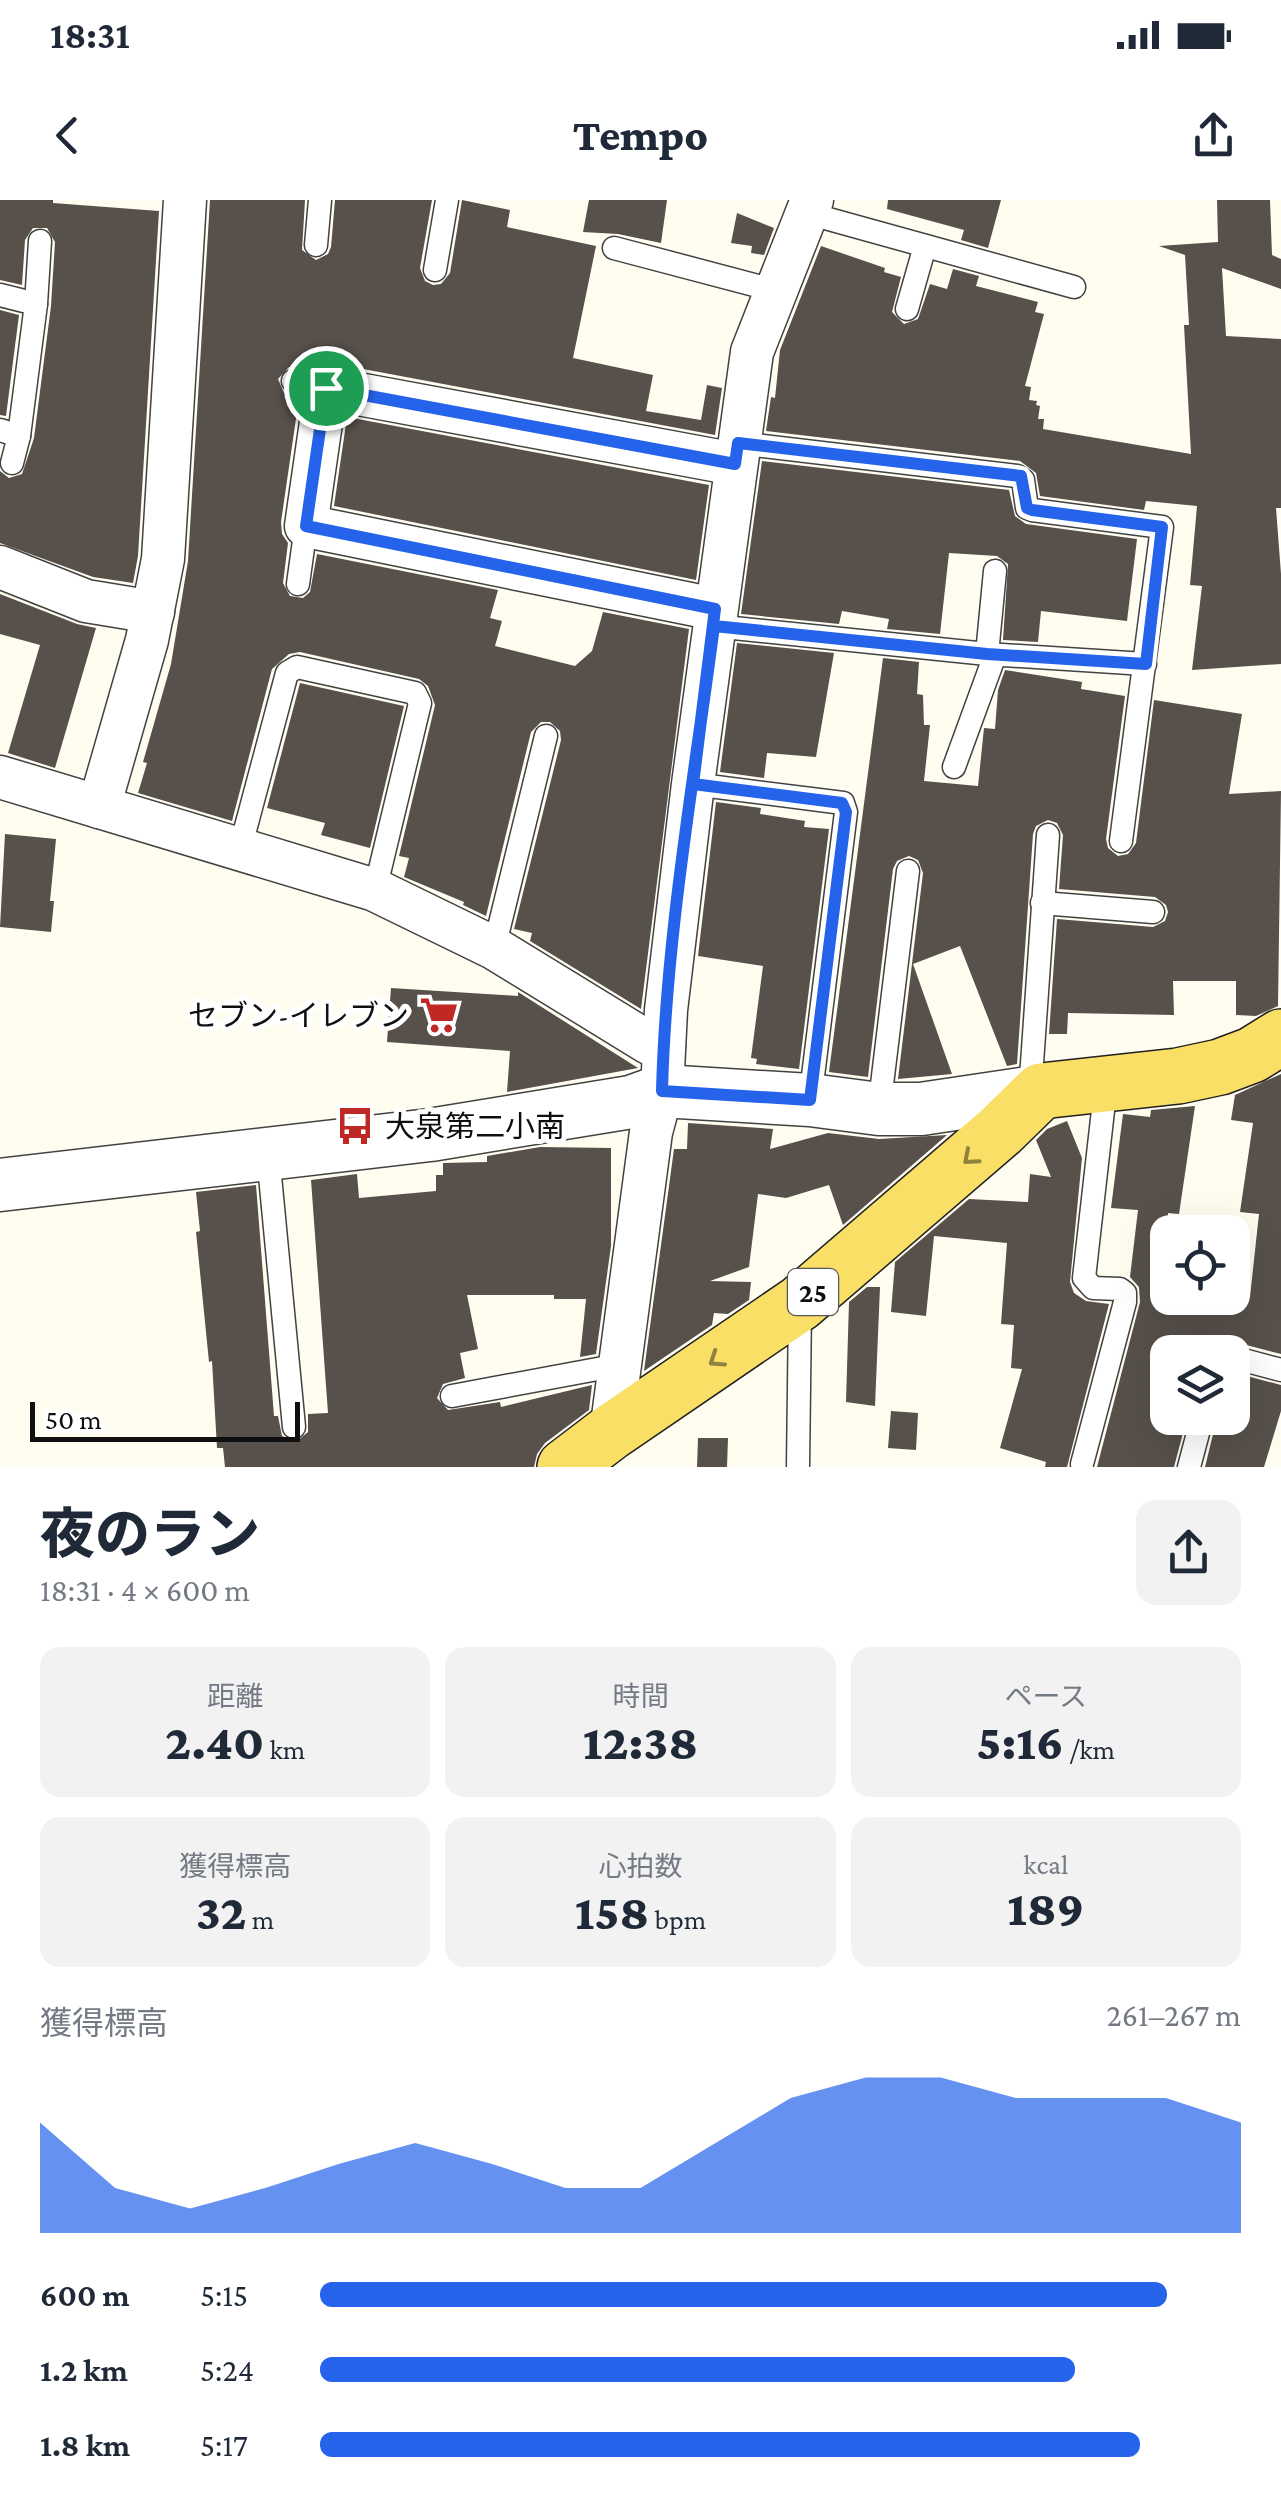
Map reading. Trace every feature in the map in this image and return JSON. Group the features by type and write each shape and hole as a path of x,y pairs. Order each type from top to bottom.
{"main road":[{"path":"1035,1091 1178,1076 1220,1067 1281,1038"},
{"name":"25","path":"589,1453 800,1303 1000,1131 1035,1091"}],"street":[{"path":"99,806 153,612 163,559 185,200"},
{"path":"589,1453 619,1365 663,1068 693,784 752,352 809,206"},
{"path":"714,617 516,584 306,526 309,385 736,454"},
{"path":"0,567 86,602 153,612"},
{"path":"0,777 375,890 494,948 649,1043 663,1068 810,1100 880,1110 921,1109 1035,1091"},
{"path":"0,1185 430,1135 631,1102 663,1068"}],"lane":[{"path":"316,245 320,200"},
{"path":"435,270 448,200"},
{"path":"809,206 926,246 1074,287"},
{"path":"12,463 10,433 36,304 40,241"},
{"path":"907,309 926,246"},
{"path":"614,248 777,291"},
{"path":"0,295 36,304"},
{"path":"736,454 1018,476 1027,508 1032,510 1158,525 1164,531 1121,841"},
{"path":"298,584 306,526"},
{"path":"954,767 991,654 995,571"},
{"path":"714,617 991,654 1146,664"},
{"path":"240,849 286,673 291,668 415,693 420,696 420,703 375,890"},
{"path":"494,948 546,736"},
{"path":"693,784 842,803 846,812 810,1100"},
{"path":"1035,1091 1048,835"},
{"path":"880,1110 908,872"},
{"path":"1042,903 1153,912"},
{"path":"1082,1464 1126,1302 1125,1292 1120,1289 1093,1288 1084,1278 1106,1084"},
{"path":"268,1155 294,1427"},
{"path":"798,1467 800,1303"},
{"path":"1250,1362 1281,1370"},
{"path":"452,1396 619,1365"},
{"path":"1189,1467 1197,1435"}],"building":[{"path":"0,200 53,200 159,211 138,556 133,583 93,577 0,543 0,471 9,478 22,474 34,438 55,242 47,228 33,228 25,240 22,285 0,280"},
{"path":"210,200 305,200 302,250 316,260 328,254 331,247 335,200 432,200 420,268 425,281 433,285 441,284 450,273 462,200 510,210 507,227 596,246 573,358 653,375 646,411 701,420 707,385 722,388 715,435 331,363 310,369 289,367 278,379 284,393 299,398 281,522 288,543 283,583 290,596 303,598 310,592 317,554 498,590 490,618 502,621 495,646 575,666 592,651 603,612 689,629 641,1009 530,941 532,933 514,929 561,740 560,731 550,722 541,722 531,732 486,916 463,905 464,902 404,877 409,858 399,856 435,705 428,686 419,679 300,652 289,654 272,669 232,821 138,793 171,664 188,561"},
{"path":"589,200 667,200 661,243 583,232"},
{"path":"888,200 1001,200 988,248 961,240 964,230 887,209"},
{"path":"1217,200 1270,200 1272,255 1281,259 1281,289 1222,268 1226,336 1281,339 1281,508 1276,508 1281,664 1192,670 1202,586 1190,585 1197,506 1146,501 1144,510 1040,496 1036,473 1020,461 766,431 771,397 775,398 780,350 821,246 901,277 892,312 904,324 918,319 930,284 947,289 953,269 979,276 976,286 1038,302 1035,312 1044,314 1025,386 1031,387 1029,400 1040,406 1038,419 1044,419 1043,429 1191,454 1184,325 1189,325 1185,255 1159,246 1218,242"},
{"path":"737,213 774,228 764,255 751,253 752,246 731,243"},
{"path":"0,310 19,315 6,416 0,415"},
{"path":"347,417 709,485 696,580 334,506"},
{"path":"762,461 1009,490 1015,516 1026,524 1137,539 1127,621 1041,611 1038,642 1003,640 1008,564 997,556 949,553 940,634 887,629 889,619 842,611 839,624 741,614"},
{"path":"0,594 96,628 55,768 8,753 40,645 0,634"},
{"path":"737,643 834,653 816,757 767,753 764,778 720,772"},
{"path":"883,658 919,662 917,694 923,695 924,725 930,725 924,781 978,786 984,728 995,729 998,690 1005,670 1082,682 1081,689 1125,696 1106,839 1108,848 1118,856 1128,854 1136,843 1154,700 1242,714 1229,794 1281,791 1278,1006 1256,1016 1236,1015 1236,981 1173,981 1174,1015 1068,1013 1067,1034 1049,1034 1057,919 1153,927 1165,921 1168,912 1166,905 1155,897 1059,889 1063,835 1057,823 1048,820 1036,826 1033,834 1017,1064 1007,1066 960,946 913,964 952,1074 898,1079 923,873 918,860 909,856 897,861 893,869 868,1077 829,1072"},
{"path":"300,683 404,706 370,848 321,835 325,823 267,808"},
{"path":"716,802 761,808 760,814 805,821 804,827 829,829 799,1069 756,1064 757,1059 751,1058 763,966 698,956"},
{"path":"5,834 56,839 51,932 0,927"},
{"path":"391,988 518,996 518,992 638,1068 507,1092 510,1051 387,1042"},
{"path":"1281,1074 1281,1354 1250,1346 1250,1335 1150,1335 1150,1435 1182,1435 1174,1467 1097,1467 1140,1302 1139,1287 1130,1277 1138,1210 1111,1208 1123,1114 1150,1117 1151,1110 1195,1106 1179,1214 1150,1215 1150,1315 1250,1315 1259,1214 1240,1212 1253,1123 1231,1120 1235,1095"},
{"path":"1067,1121 1082,1158 1070,1282 1074,1293 1086,1301 1109,1304 1067,1467 1045,1467 1046,1462 1000,1448 1022,1369 1011,1368 1014,1325 1001,1324 1007,1243 934,1236 926,1316 891,1312 895,1262 969,1199 1028,1202 1030,1174 1051,1177 1036,1140 1047,1129"},
{"path":"688,1123 773,1129 770,1149 828,1133 879,1139 947,1135 843,1225 829,1185 786,1198 758,1194 749,1267 710,1281 751,1282 749,1300 728,1314 714,1313 712,1325 644,1371 674,1149 687,1149"},
{"path":"540,1147 611,1148 611,1246 596,1354 580,1357 586,1299 467,1295 478,1349 460,1353 465,1378 443,1384 437,1398 448,1410 500,1402 501,1407 592,1385 589,1410 545,1443 534,1467 225,1467 223,1448 217,1448 212,1361 209,1362 196,1232 200,1231 196,1192 256,1185 274,1416 278,1416 282,1436 296,1442 308,1432 308,1414 328,1413 311,1180 357,1174 359,1198 436,1191 436,1175 443,1175 443,1163 487,1162 487,1156"},
{"path":"867,1287 880,1287 875,1406 846,1402 849,1302"},
{"path":"1250,1377 1281,1385 1281,1411 1264,1467 1205,1467 1213,1435 1250,1435"},
{"path":"891,1411 918,1413 916,1450 888,1448"},
{"path":"698,1438 728,1438 727,1467 697,1467"}],"place":[{"name":"セブン-イレブン","path":"439,1015"},
{"name":"大泉第二小南","path":"355,1126"}],"route":[{"path":"326,388 306,526 715,609 693,784 842,803 846,812 810,1100 662,1091 666,1010 693,784 714,626 987,654 1146,664 1162,527 1032,510 1027,508 1021,476 738,443 735,464 326,388"}]}
